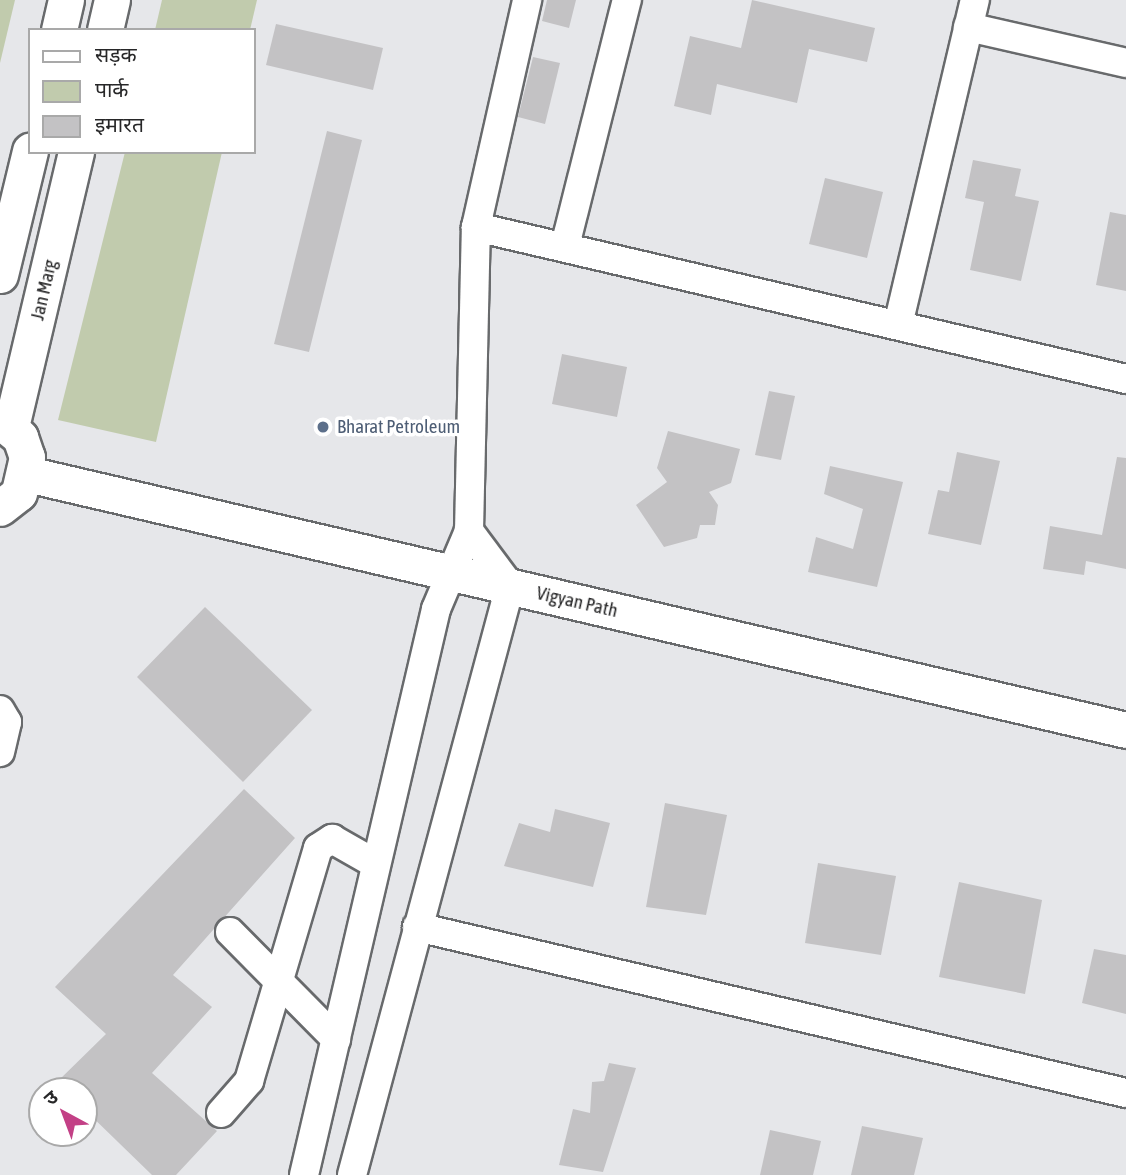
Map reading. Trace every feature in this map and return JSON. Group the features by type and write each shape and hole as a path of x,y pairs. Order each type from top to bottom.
{"main road":[{"path":"59,28 66,0"},
{"path":"105,28 112,0"},
{"path":"0,275 29,154"},
{"name":"Jan Marg","path":"6,424 75,154"},
{"path":"0,508 19,493 27,474 24,446 6,424"},
{"name":"Vigyan Path","path":"27,474 449,570 1126,730"}],"street":[{"path":"304,1175 374,863 449,570 469,531 477,227 527,0"},
{"path":"565,246 627,0"},
{"path":"898,325 975,0"},
{"path":"968,27 1126,63"},
{"path":"477,227 1126,379"},
{"path":"352,1175 510,586 469,531"},
{"path":"0,710 7,722 0,752"},
{"path":"221,1113 249,1080 280,984 318,848 332,839 374,863"},
{"path":"417,927 1126,1093"},
{"path":"230,932 336,1039"}],"green space":[{"path":"0,0 15,0 0,63"},
{"path":"162,0 257,0 250,28 155,28"},
{"path":"124,154 222,154 156,442 58,420"}],"building":[{"path":"547,0 576,0 569,28 542,21"},
{"path":"752,0 875,28 867,62 809,49 797,103 717,84 711,115 674,106 690,36 741,48"},
{"path":"276,24 383,48 373,90 266,65"},
{"path":"533,57 560,63 545,124 518,117"},
{"path":"327,131 362,140 309,352 274,344"},
{"path":"973,160 1021,169 1015,196 1039,201 1021,281 970,270 984,202 965,198"},
{"path":"825,178 883,192 867,258 809,244"},
{"path":"1110,212 1126,215 1126,291 1096,285"},
{"path":"562,354 627,367 617,417 552,404"},
{"path":"769,391 795,396 781,460 755,455"},
{"path":"668,431 740,449 731,483 709,492 718,505 715,525 700,525 697,538 664,547 636,505 667,482 657,468"},
{"path":"957,452 1000,461 981,545 928,534 938,490 949,492"},
{"path":"1117,457 1126,458 1126,569 1086,561 1084,575 1043,569 1050,526 1102,535"},
{"path":"830,466 903,482 877,587 808,572 816,537 853,549 863,509 824,494"},
{"path":"205,607 312,710 243,782 137,677"},
{"path":"244,789 295,838 173,975 212,1007 152,1073 217,1131 176,1175 152,1175 98,1123 98,1077 62,1077 106,1034 55,987"},
{"path":"665,803 727,815 706,915 646,907"},
{"path":"555,809 610,823 593,887 504,866 519,823 550,832"},
{"path":"818,863 896,876 881,955 805,943"},
{"path":"959,882 1042,900 1025,994 939,977"},
{"path":"1094,949 1126,955 1126,1014 1082,1003"},
{"path":"609,1063 636,1068 603,1172 559,1165 573,1109 590,1113 592,1082 604,1081"},
{"path":"862,1126 923,1138 914,1175 851,1175"},
{"path":"770,1130 821,1141 813,1175 760,1175"}],"place":[{"name":"Bharat Petroleum","path":"323,427"}]}
